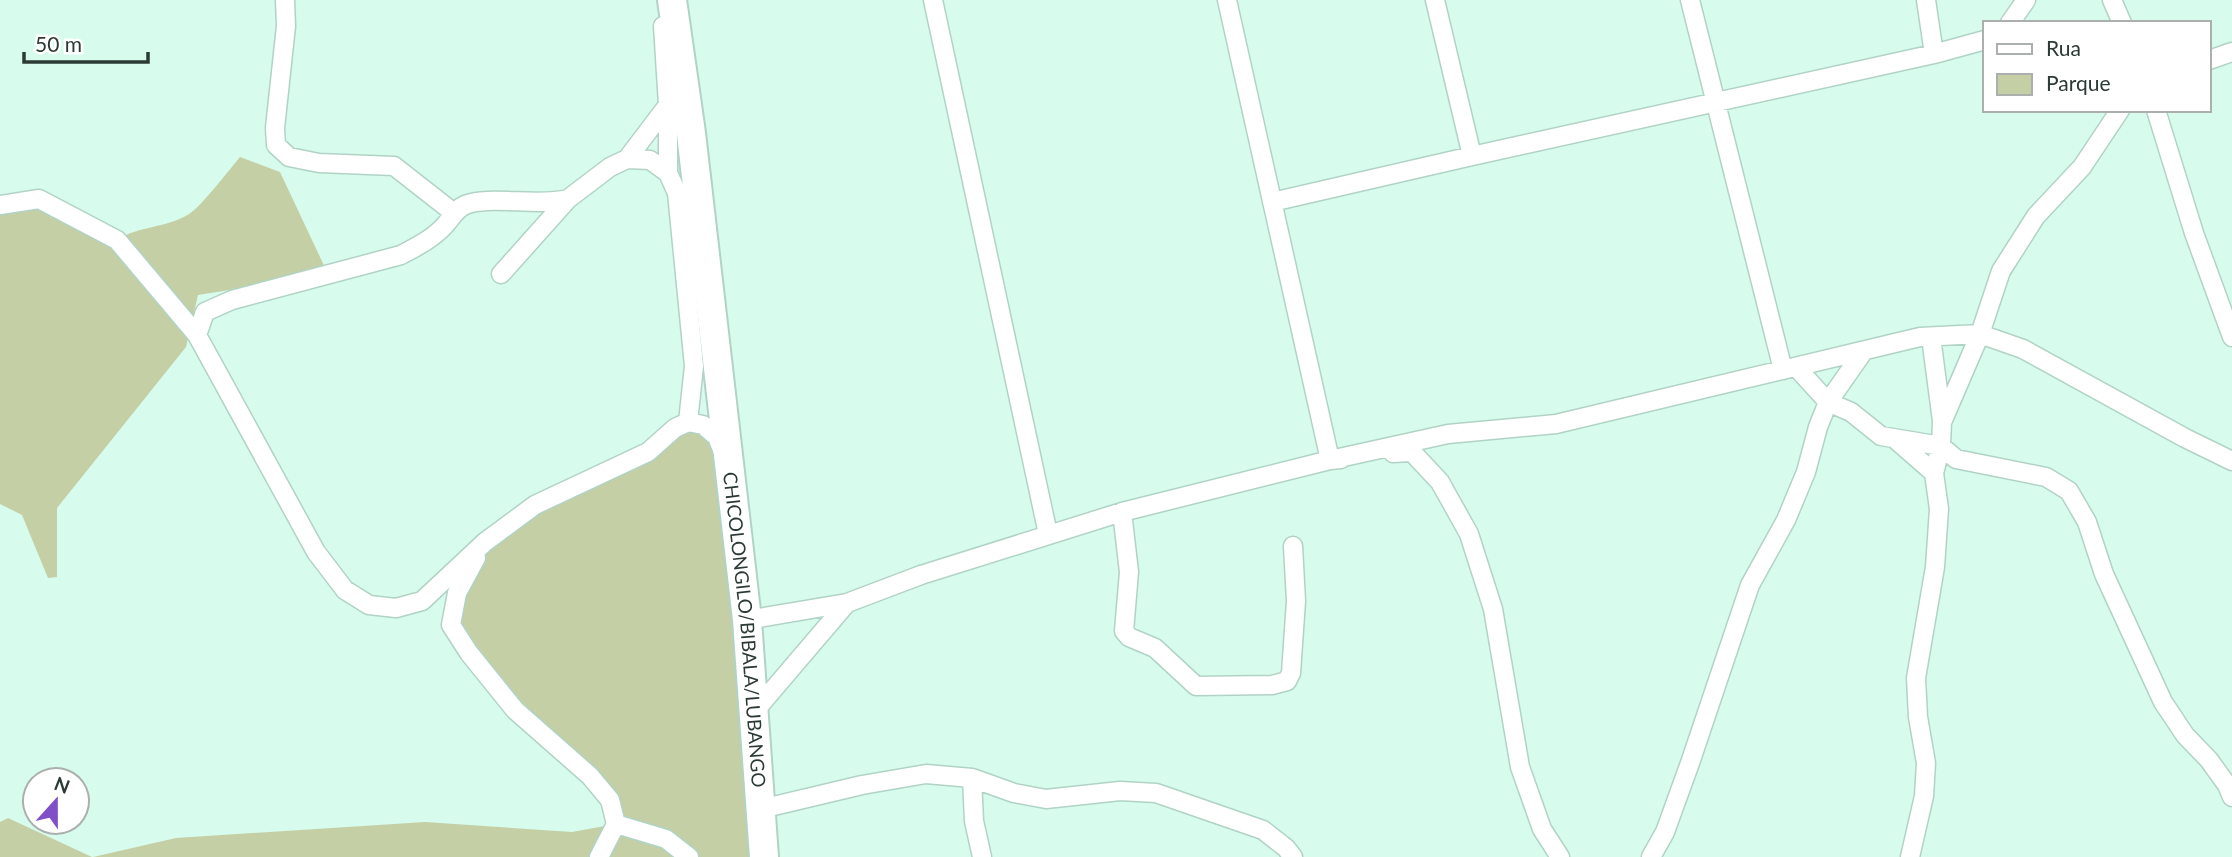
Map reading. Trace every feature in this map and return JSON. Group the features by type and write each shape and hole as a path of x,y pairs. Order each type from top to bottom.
{"main road":[{"name":"CHICOLONGILO/BIBALA/LUBANGO","path":"672,0 691,133 747,620 764,857"}],"street":[{"path":"285,0 286,26 275,128 276,145 289,157 319,163 394,166 454,213"},
{"path":"659,0 663,15 668,105 668,173 677,194 694,366 688,422"},
{"path":"933,0 1048,534"},
{"path":"1227,0 1330,460"},
{"path":"1435,0 1472,156"},
{"path":"1690,0 1715,102 1789,368 1828,402 1851,412 1881,436 1941,446 1956,459 2046,477 2069,491 2087,522 2104,574 2163,702 2185,734 2215,768 2232,797"},
{"path":"1926,0 1934,54"},
{"path":"2011,21 2026,0"},
{"path":"2112,0 2121,21"},
{"path":"1272,202 1934,54 1983,41"},
{"path":"2211,59 2232,52"},
{"path":"501,274 568,199 610,167 627,159 668,105"},
{"path":"1942,421 1980,334 2001,271 2036,216 2082,167 2120,112"},
{"path":"2157,112 2194,233 2232,337"},
{"path":"627,159 650,160 668,173"},
{"path":"0,205 39,199 117,240 197,335 316,552 345,590 369,605 396,608 422,601 485,542 534,505 648,452 675,428 688,422 703,425 717,437 729,468"},
{"path":"197,335 205,312 232,300 401,255 426,242 454,213 466,205 484,202 556,202 568,199"},
{"path":"747,620 847,603 921,575 1122,512 1330,460 1448,435 1556,424 1931,337 1980,334 2023,349 2232,461"},
{"path":"1910,857 1924,796 1926,763 1918,717 1916,678 1935,568 1939,509 1934,473 1941,446 1942,421 1931,337"},
{"path":"1651,857 1665,832 1750,585 1786,520 1806,472 1828,402 1863,352"},
{"path":"1895,439 1934,473"},
{"path":"1330,460 1412,452 1440,482 1469,534 1493,609 1520,766 1542,829 1560,857"},
{"path":"1122,512 1129,572 1124,631 1129,637 1155,648 1196,686 1272,685 1287,681 1291,673 1296,601 1293,545"},
{"path":"485,542 457,593 451,625 469,653 515,710 590,776 610,800 616,824 599,857"},
{"path":"754,712 847,603"},
{"path":"761,810 862,785 926,774 972,778 1014,793 1046,799 1120,792 1156,793 1263,830 1293,857"},
{"path":"972,778 974,821 982,857"},
{"path":"616,824 666,839 689,857"}],"green space":[{"path":"240,157 280,172 328,274 198,295 186,347 57,508 57,577 48,578 22,515 0,504 0,204 39,199 117,240 189,214 208,196"},
{"path":"688,422 717,437 764,857 93,857 176,838 425,822 572,832 616,824 610,800 550,743 451,625 485,542"},
{"path":"8,818 21,824 21,836 47,836 92,857 0,857 0,822"}]}
